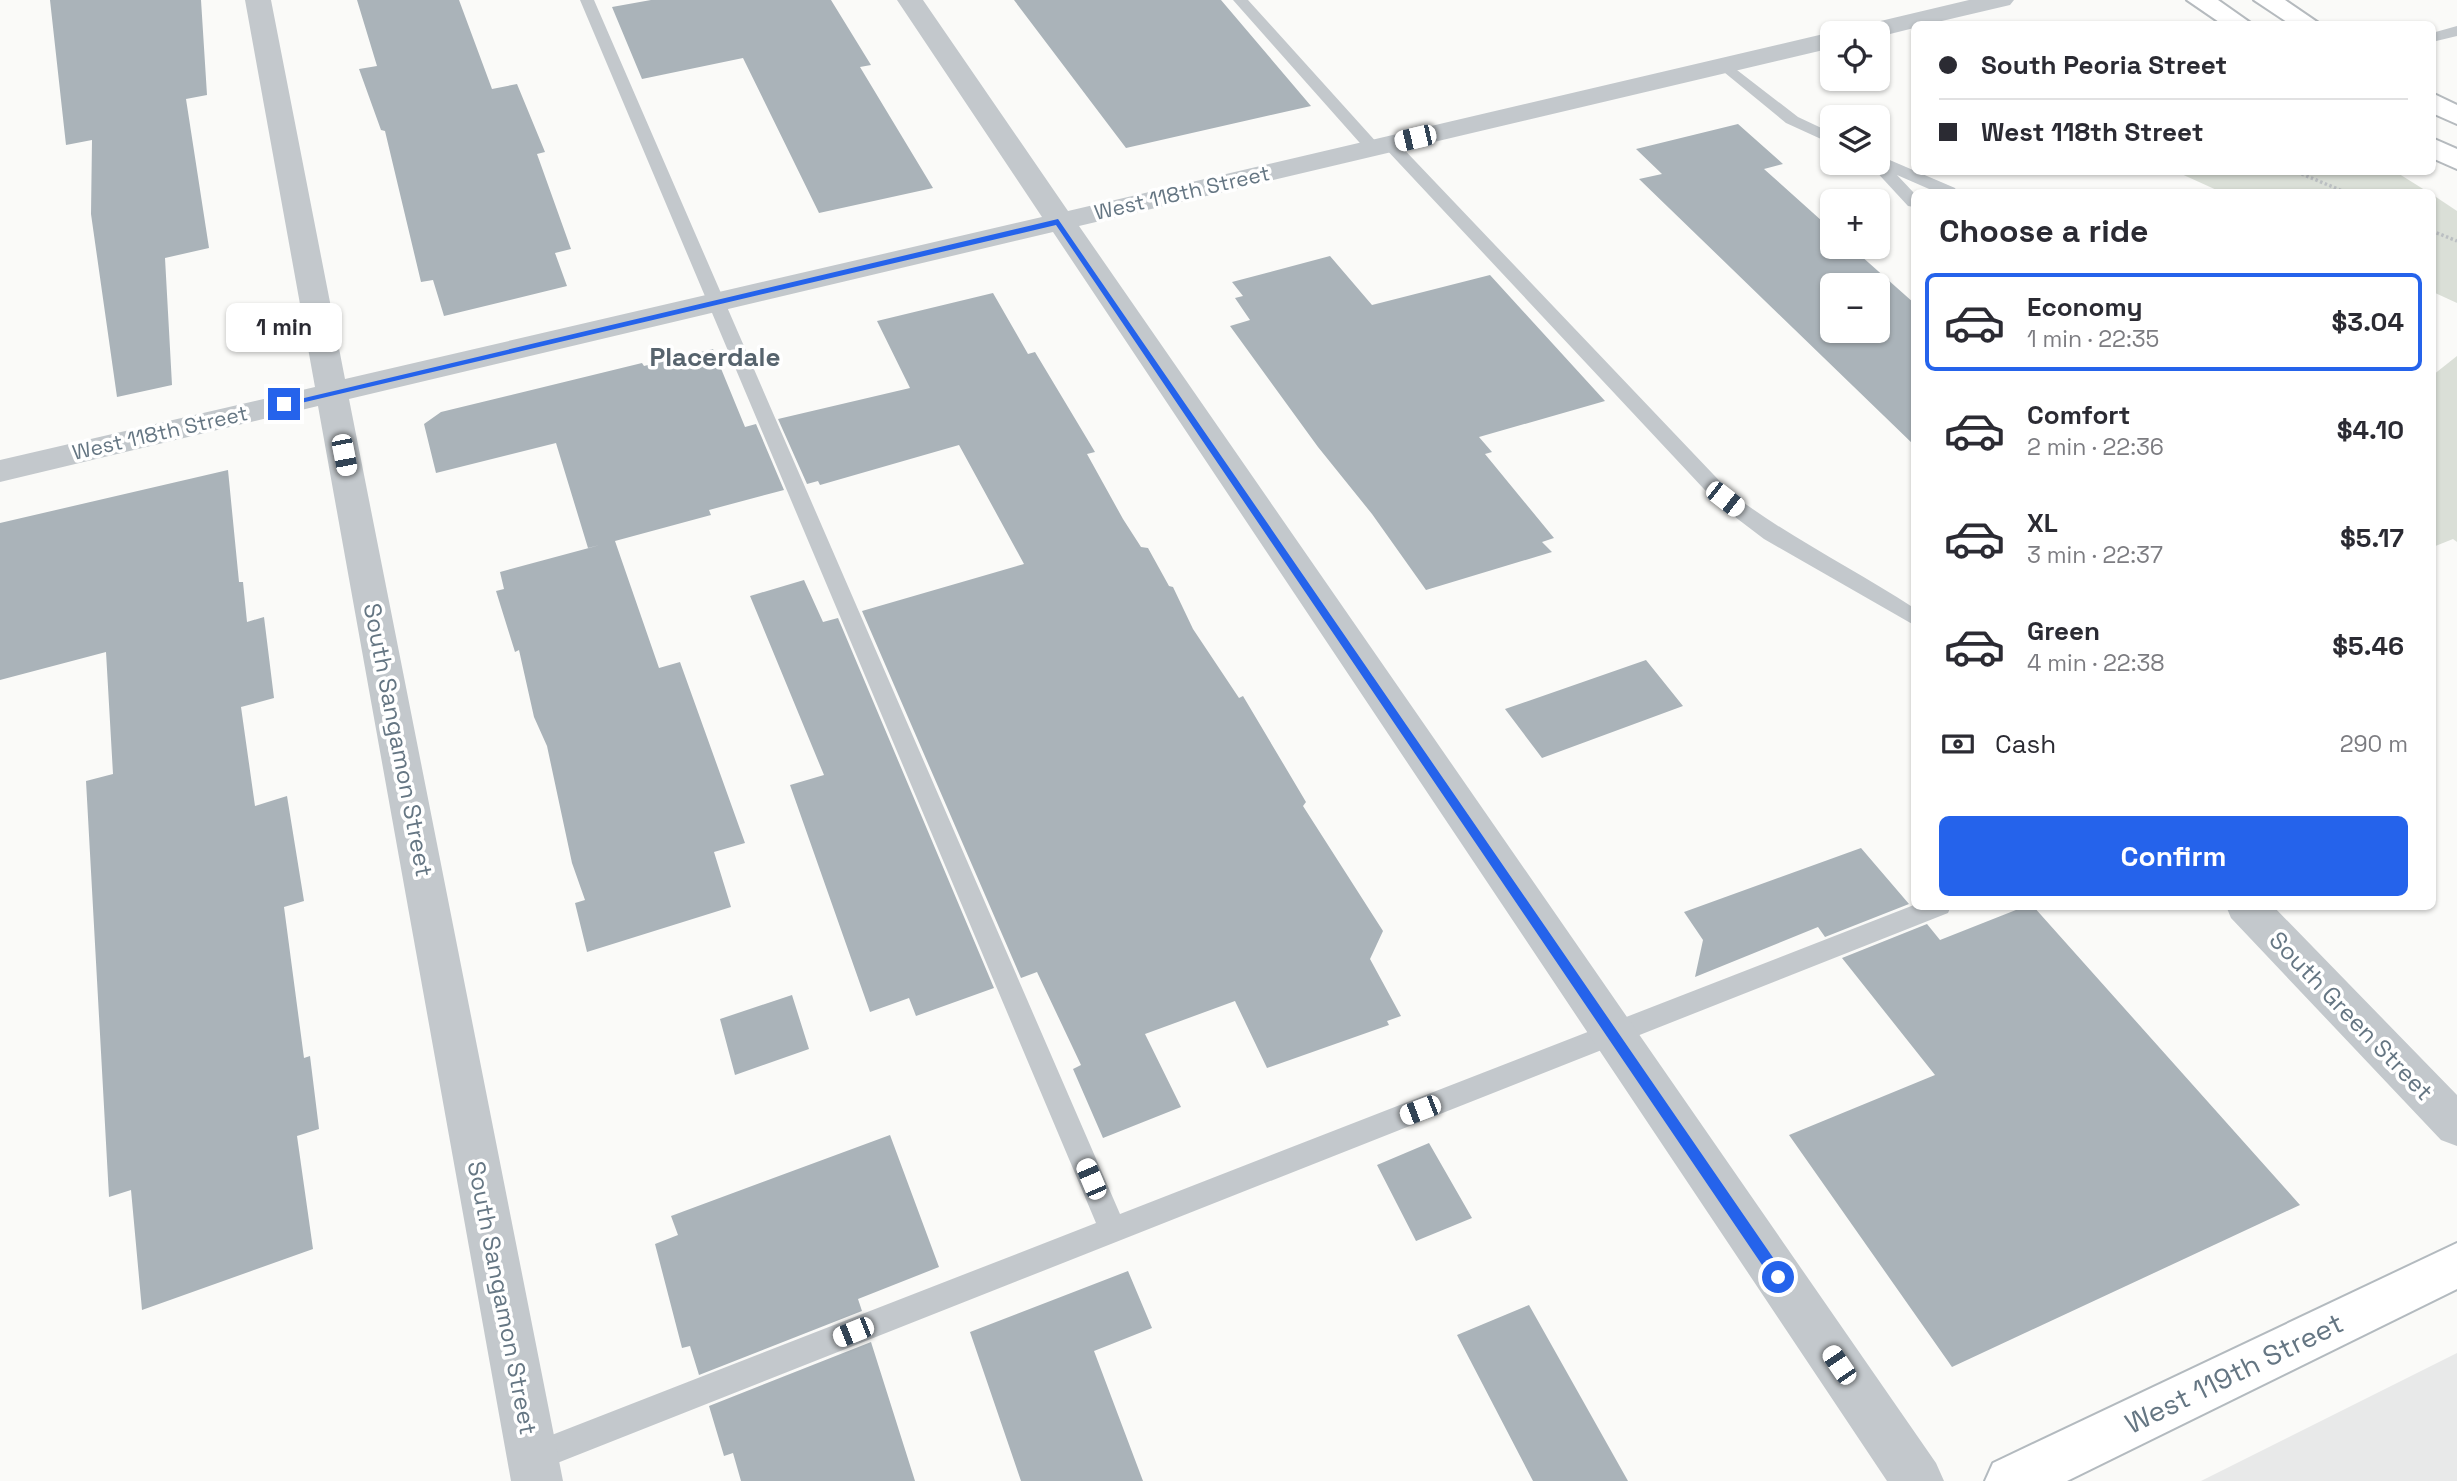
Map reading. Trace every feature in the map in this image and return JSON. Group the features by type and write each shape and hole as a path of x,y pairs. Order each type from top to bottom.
{"street":[{"name":"South Sangamon Street","path":"258,0 535,1470"},
{"path":"910,0 1058,222 1918,1481"},
{"path":"1911,21 2001,0"},
{"path":"2200,0 2234,21"},
{"path":"2267,0 2302,21"},
{"path":"1890,26 1911,21"},
{"name":"West 118th Street","path":"0,471 1820,43"},
{"path":"2436,103 2457,116"},
{"path":"2436,149 2457,162"},
{"name":"South Green Street","path":"2250,910 2457,1126"},
{"name":"West 119th Street","path":"2011,1481 2457,1265"}],"lane":[{"path":"587,0 1113,1230"},
{"path":"1240,0 1725,499 1771,534 1851,577 1911,616"},
{"path":"2436,37 2457,31"},
{"path":"1724,65 1792,120 1820,133"},
{"path":"1890,167 1942,189"},
{"path":"1890,175 1911,199"},
{"path":"535,1470 1113,1230 1929,910"}],"path":[{"path":"2304,175 2338,189"},
{"path":"2436,233 2457,241"}],"shaded area":[{"path":"2184,175 2401,175 2423,189 2214,189"},
{"path":"2436,197 2457,211 2457,303 2436,293"},
{"path":"2457,356 2457,542 2453,539 2436,546 2436,373"},
{"path":"2457,1353 2457,1481 2201,1481"}],"building":[{"path":"50,0 201,0 207,95 186,99 209,248 165,258 172,385 117,397 91,214 92,140 66,145"},
{"path":"357,0 459,0 492,89 517,84 545,152 537,154 571,249 555,253 567,286 444,316 433,280 421,282 385,131 381,130 359,69 377,66"},
{"path":"651,0 831,0 871,65 860,67 933,188 819,213 743,58 642,79 612,7"},
{"path":"1014,0 1221,0 1311,106 1126,148"},
{"path":"1738,124 1783,164 1764,169 1820,219 1820,259 1864,259 1880,273 1820,273 1820,343 1890,343 1890,282 1911,300 1911,442 1639,179 1662,174 1636,149"},
{"path":"1330,256 1372,305 1490,275 1605,401 1479,437 1492,452 1485,454 1554,538 1542,542 1552,552 1426,590 1372,514 1318,447 1230,326 1250,320 1235,298 1243,296 1232,282"},
{"path":"993,293 1028,354 1035,352 1095,452 1087,454 1123,519 1141,547 1148,548 1169,586 1173,587 1193,629 1239,698 1243,696 1306,802 1303,806 1383,931 1370,959 1401,1016 1387,1021 1389,1025 1267,1068 1235,1001 1145,1034 1181,1107 1103,1138 1073,1069 1081,1065 1037,972 1021,978 862,611 1024,564 959,445 820,485 818,481 807,484 778,419 910,388 877,321"},
{"path":"713,349 745,427 756,424 784,490 709,510 711,515 615,541 659,668 680,662 745,843 714,852 731,907 587,952 575,903 585,900 572,863 547,746 534,717 519,650 515,652 496,591 504,589 500,572 600,545 588,548 556,443 436,473 424,424 441,412 642,363 644,366"},
{"path":"228,470 239,582 243,582 247,622 264,617 274,698 241,707 255,806 287,796 304,901 284,907 304,1058 310,1056 319,1129 297,1136 313,1249 142,1310 131,1190 109,1197 86,781 113,774 106,652 0,680 0,523"},
{"path":"804,580 823,622 838,618 994,988 916,1016 909,998 870,1012 790,785 824,775 750,596"},
{"path":"1646,660 1683,706 1542,758 1505,709"},
{"path":"1861,848 1909,904 1825,937 1818,927 1695,977 1703,940 1684,912"},
{"path":"2016,910 2037,910 2300,1205 1952,1367 1789,1135 1935,1075 1842,958 1927,924 1940,940"},
{"path":"792,995 809,1049 735,1075 720,1019"},
{"path":"890,1135 939,1267 858,1299 862,1311 699,1375 690,1346 682,1348 655,1244 678,1235 671,1216"},
{"path":"1429,1143 1472,1218 1416,1241 1377,1165"},
{"path":"1128,1271 1152,1328 1094,1351 1143,1481 1021,1481 970,1332"},
{"path":"1529,1305 1628,1481 1533,1481 1457,1335"},
{"path":"871,1342 915,1481 741,1481 733,1453 724,1456 709,1406"}],"district":[{"name":"Placerdale","path":"715,357"}],"route":[{"path":"284,404 1058,222 1778,1277"}]}
